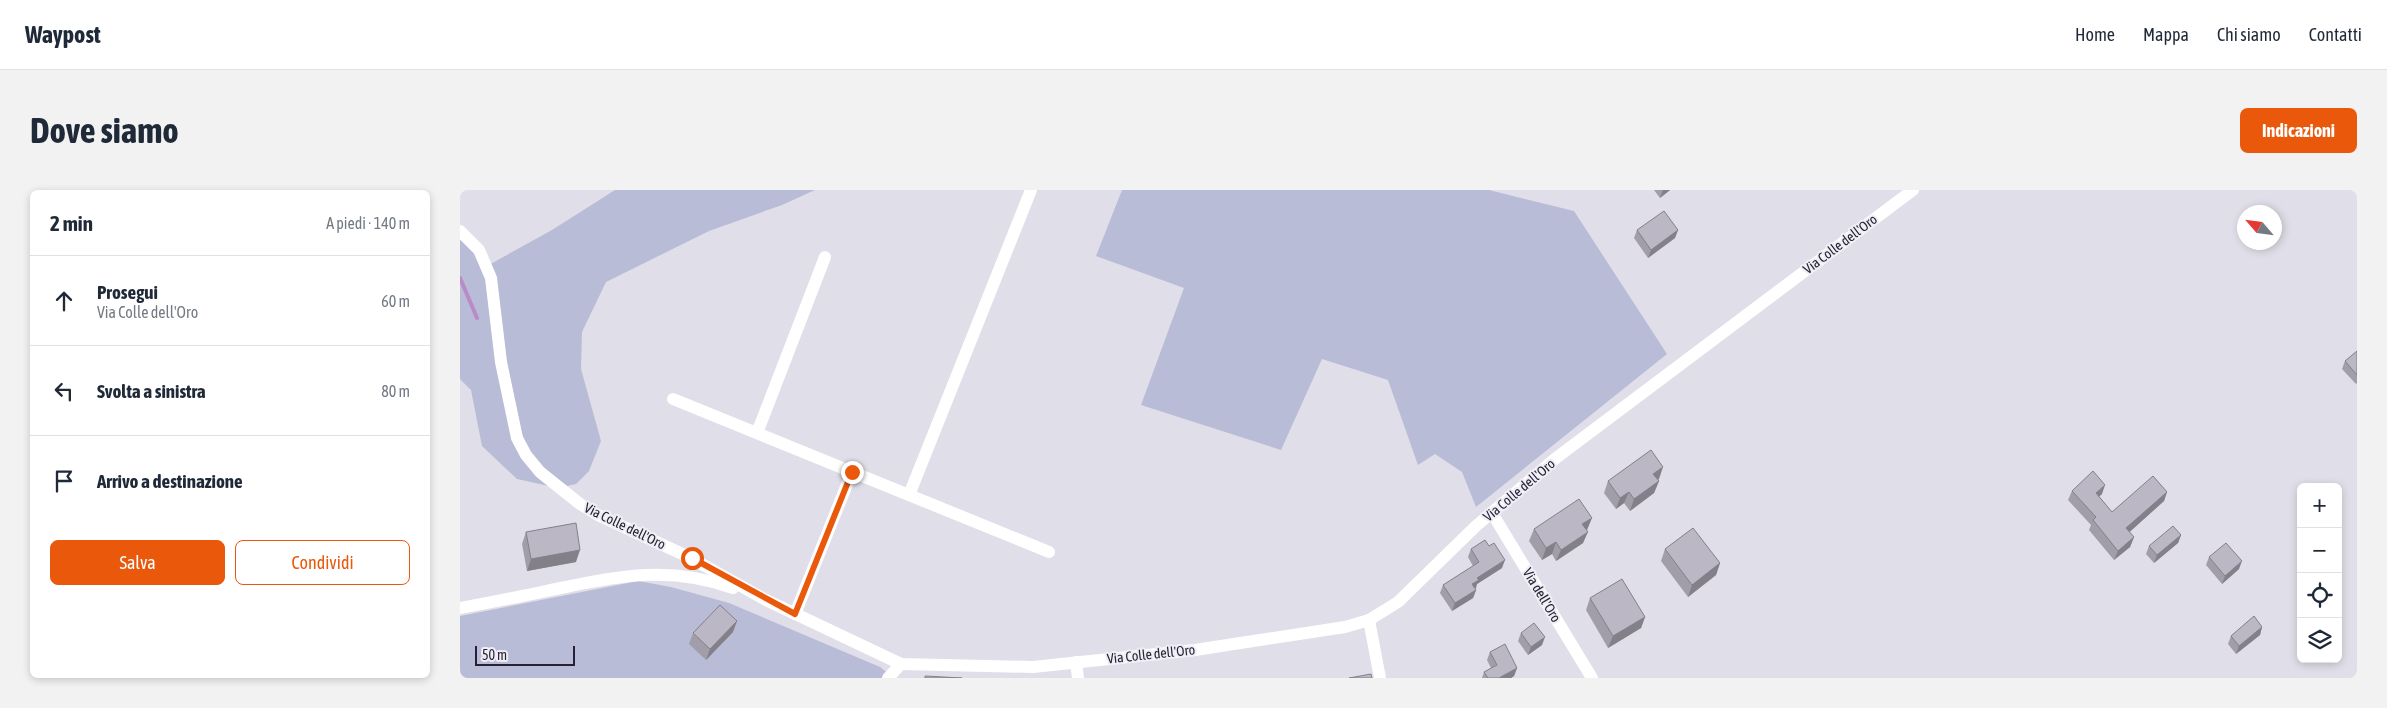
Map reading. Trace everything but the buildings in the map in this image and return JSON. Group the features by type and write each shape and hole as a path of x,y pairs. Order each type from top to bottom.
{"street":[{"path":"909,495 1030,190"},
{"name":"Via Colle dell'Oro","path":"460,231 478,250 491,278 501,362 517,438 526,455 540,472 580,504 598,515 692,558 766,600 901,664 1033,667 1195,650 1344,627 1369,620 1398,602 1492,513 1556,458 1913,190"},
{"path":"757,433 825,258"},
{"path":"673,399 1049,552"},
{"path":"795,614 852,472"},
{"name":"Via dell'Oro","path":"1492,513 1592,678"},
{"path":"460,608 614,577 648,575 711,580 766,600"},
{"path":"1369,620 1380,678"},
{"path":"1076,662 1078,678"},
{"path":"888,678 901,664"}],"shaded area":[{"path":"615,190 815,190 782,205 709,231 606,282 582,332 581,369 601,441 589,471 576,484 558,488 517,479 482,446 471,390 460,379 460,231 487,266 552,230"},
{"path":"1122,190 1489,190 1574,211 1667,354 1476,507 1462,472 1435,454 1418,465 1388,380 1322,359 1281,450 1141,405 1184,288 1096,256"},
{"path":"638,581 671,587 729,603 880,667 894,678 460,678 460,616"}],"waterway":[{"path":"460,278 477,318"}],"route":[{"path":"692,558 766,600 795,614 852,472"}]}
